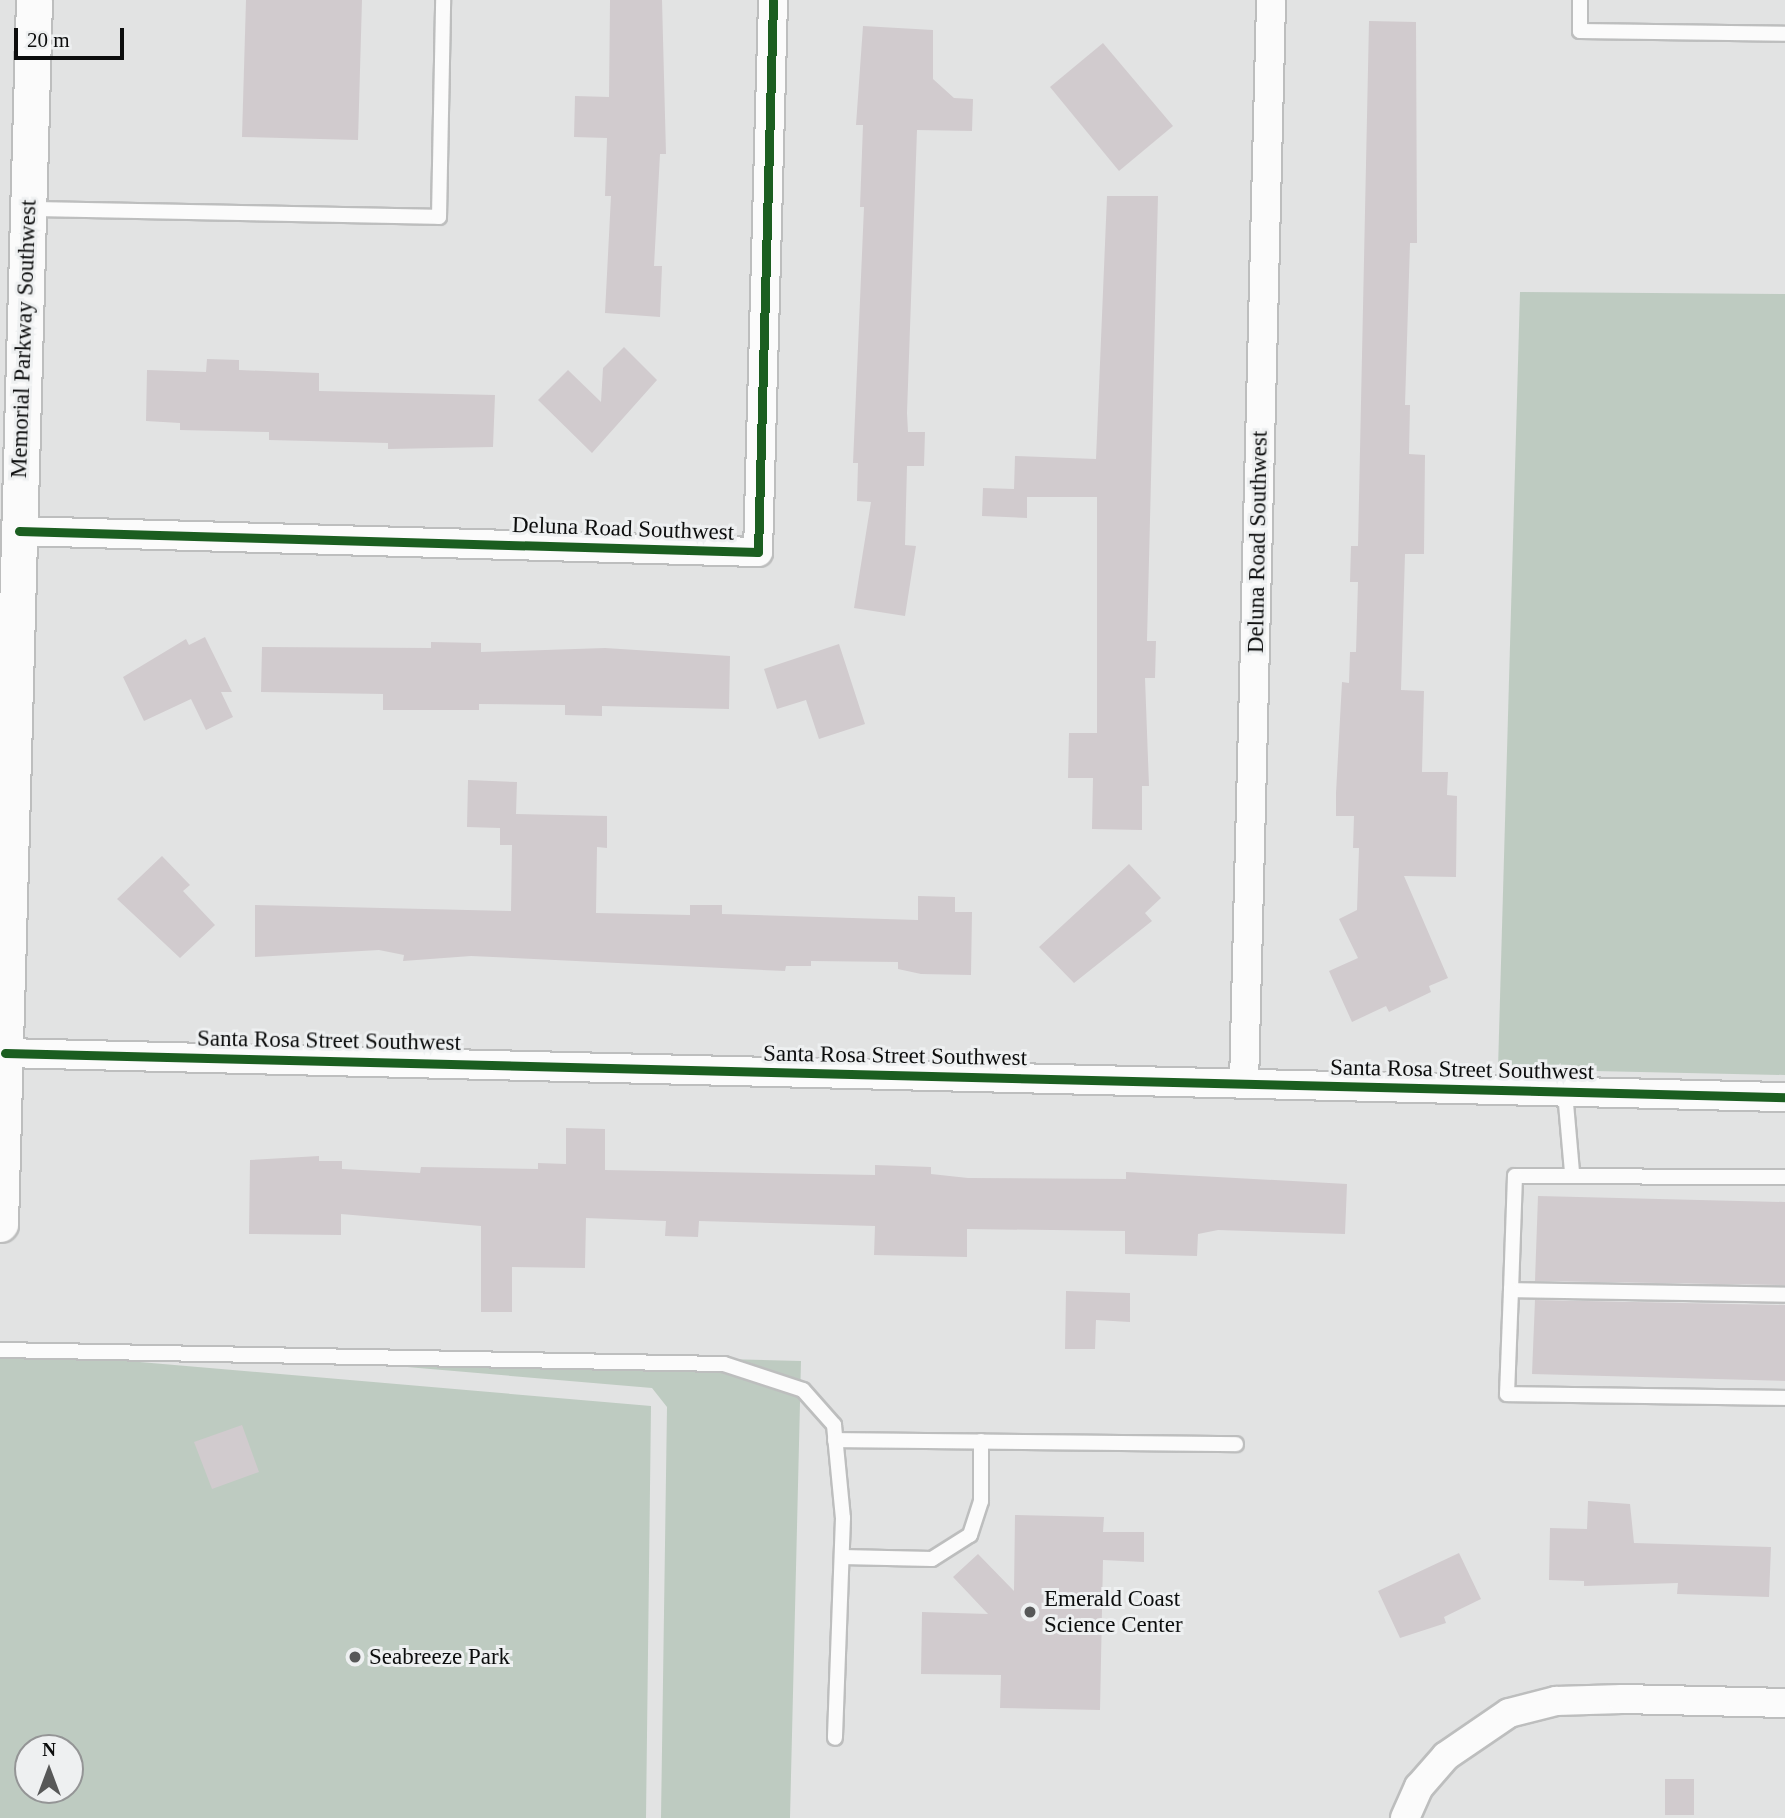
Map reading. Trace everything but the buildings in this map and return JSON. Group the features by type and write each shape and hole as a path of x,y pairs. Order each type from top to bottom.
{"street":[{"name":"Memorial Parkway Southwest","path":"0,1224 34,0"},
{"name":"Deluna Road Southwest","path":"19,531 758,552 773,0"},
{"name":"Deluna Road Southwest","path":"1244,1084 1272,0"},
{"name":"Santa Rosa Street Southwest","path":"5,1053 1785,1097"},
{"path":"1405,1818 1419,1787 1446,1756 1509,1713 1556,1701 1622,1699 1785,1703"}],"lane":[{"path":"28,209 439,217 443,0"},
{"path":"1580,0 1580,31 1785,34"},
{"path":"1565,1092 1572,1172"},
{"path":"1785,1177 1572,1172 1515,1176 1507,1394 1785,1398"},
{"path":"1511,1290 1785,1295"},
{"path":"0,1350 724,1364 803,1390 834,1425 842,1557 835,1738"},
{"path":"835,1440 1236,1444"},
{"path":"842,1557 932,1559 970,1535 981,1501 981,1441"}],"shaded area":[{"path":"1520,292 1785,294 1785,1075 1498,1069"},
{"path":"137,1344 801,1361 790,1818 661,1818 667,1407 652,1388"},
{"name":"Seabreeze Park","path":"0,1350 651,1406 646,1818 0,1818"}],"cycle path":[{"path":"19,531 758,552 773,0"},
{"path":"5,1053 1785,1097"}],"place":[{"name":"Emerald Coast Science Center","path":"1030,1612"},
{"name":"Seabreeze Park","path":"355,1657"}]}
